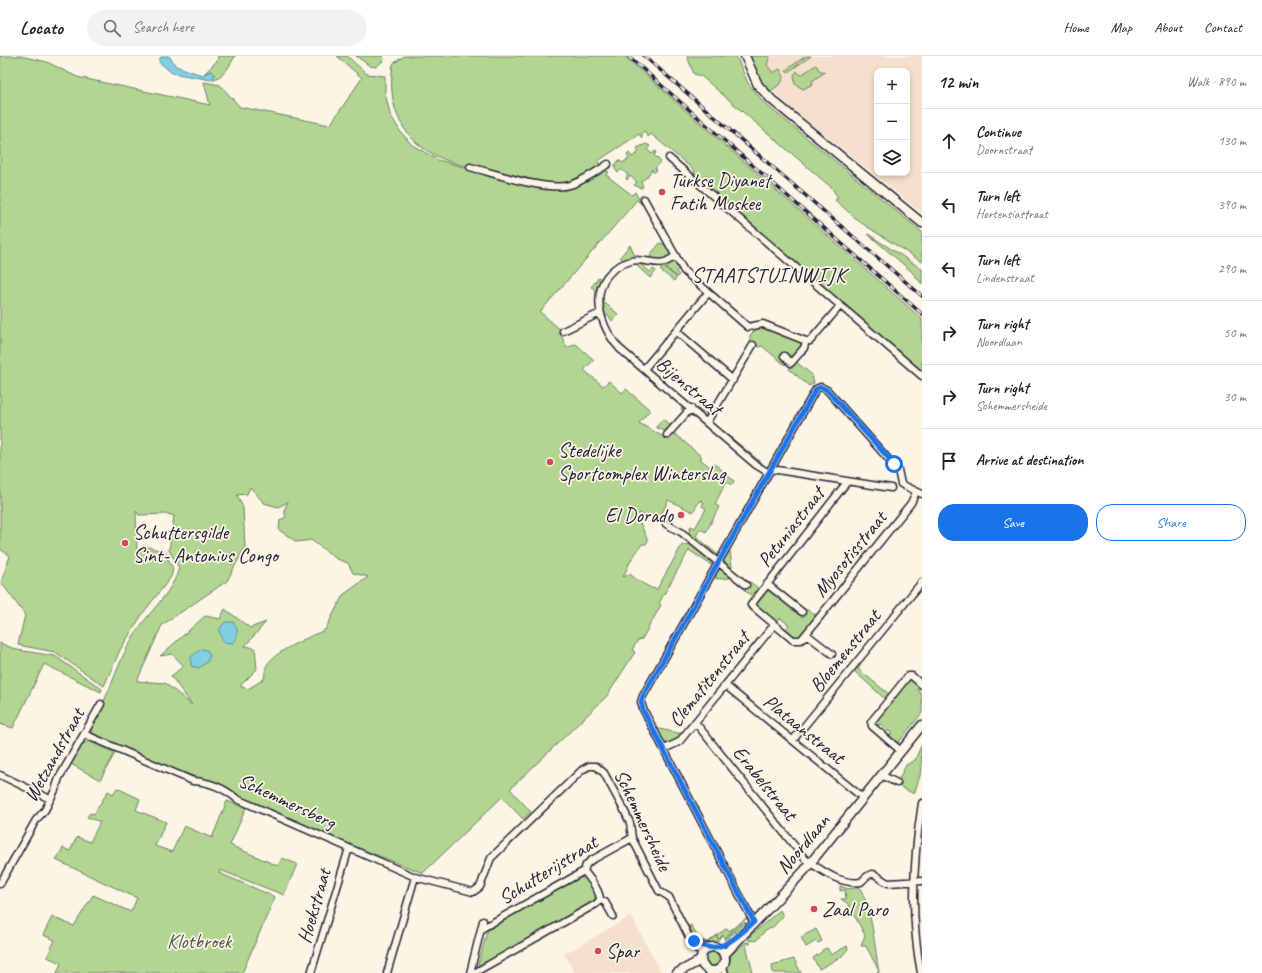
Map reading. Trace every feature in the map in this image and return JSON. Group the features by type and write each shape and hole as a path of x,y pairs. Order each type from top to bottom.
{"street":[{"path":"745,56 758,85 772,100 922,223"},
{"path":"669,158 922,376"},
{"path":"470,167 526,182 563,187 584,179 608,164"},
{"path":"644,199 684,271 748,326 763,324 806,341 810,341 840,306"},
{"name":"Bijenstraat","path":"676,256 665,262 645,259 622,264 613,270 606,279 600,293 600,313 612,340 756,465 770,471 891,488"},
{"path":"644,369 708,293"},
{"path":"563,331 600,313"},
{"path":"676,331 733,380"},
{"path":"784,356 792,363 804,348 806,341"},
{"path":"707,422 753,345"},
{"path":"754,922 643,710 641,702 643,696 816,389 821,387 827,390 898,470 901,484 922,494"},
{"path":"667,435 691,408"},
{"name":"Petuniastraat","path":"774,625 751,605 847,482"},
{"name":"Myosotisstraat","path":"806,634 911,503 916,492"},
{"path":"666,524 681,532 746,585"},
{"name":"Bloemenstraat","path":"793,740 922,582"},
{"path":"767,584 802,612"},
{"path":"774,625 797,641 801,640 806,634 832,654"},
{"name":"Clematitenstraat","path":"664,748 679,742 774,625"},
{"path":"901,751 872,726 871,722 908,676 912,676 922,685"},
{"name":"Plataanstraat","path":"725,685 863,798"},
{"name":"Wetzandstraat","path":"0,884 36,820 45,810 59,778 101,704"},
{"name":"Erabelstraat","path":"695,722 805,859 824,873 839,879 854,882 860,882 869,874 879,875 888,883 922,881"},
{"name":"Noordlaan","path":"721,952 739,939 746,929 781,897 811,863 922,725"},
{"name":"Schemmersberg","path":"84,734 193,781 206,782 224,789 237,799 415,877 465,891 473,892 477,890"},
{"name":"Schemmersheide","path":"477,890 482,884 491,858 588,766 596,766 604,773 627,817 632,838 659,891 669,897 690,938 706,962"},
{"path":"0,775 50,799"},
{"path":"881,776 897,783"},
{"path":"921,973 915,918 914,881 917,833 922,803"},
{"name":"Schutterijstraat","path":"481,929 584,871 586,865 590,861 632,838"},
{"name":"Hoekstraat","path":"311,973 349,848"},
{"path":"584,871 593,882 600,900 605,902 613,916"},
{"path":"387,973 415,877"},
{"path":"474,973 596,904 600,900"},
{"path":"470,973 483,921"},
{"path":"688,973 721,952 724,969 716,970 706,962"},
{"path":"677,973 706,962"}],"shaded area":[{"path":"753,56 922,56 922,213 876,176 910,176 910,68 874,68 874,174 783,101 760,77"},
{"path":"631,916 662,973 575,973 564,954"}],"green space":[{"path":"0,56 20,56 47,62 77,77 210,105 204,82 220,85 240,107 330,125 362,78 337,56 347,56 367,74 385,76 385,93 390,114 400,131 412,145 438,160 522,183 565,189 575,186 602,170 609,172 606,175 632,195 635,192 642,205 637,200 540,312 564,333 561,335 567,348 576,344 594,360 584,370 603,386 609,381 622,393 626,389 650,410 639,423 669,440 675,434 702,457 700,459 710,467 714,463 734,481 732,485 726,482 715,504 719,507 706,532 700,529 696,536 717,554 715,556 688,535 691,526 695,528 706,509 702,506 704,502 700,500 693,512 668,500 658,522 639,513 636,519 641,525 648,541 646,544 642,544 631,560 623,577 630,574 651,588 657,589 682,545 690,544 711,560 711,565 689,550 659,603 661,605 642,639 638,640 632,650 635,652 607,696 510,789 531,812 523,819 502,797 423,873 343,842 238,796 226,787 219,784 173,769 95,737 91,731 93,724 108,693 119,665 133,637 167,592 179,568 169,550 174,516 168,514 139,515 136,511 137,551 145,546 165,552 173,569 171,577 143,613 120,650 104,686 55,652 18,645 25,615 1,582 10,556 0,549","holes":["250,487 264,503 278,507 288,502 284,510 286,517 280,520 279,530 297,542 311,540 337,559 348,563 353,573 368,577 343,595 325,630 292,645 276,656 266,667 264,679 248,689 240,686 257,669 255,648 245,646 266,622 250,628 225,609 220,619 205,616 160,656 172,654 184,666 171,676 192,705 165,683 137,681 162,625 227,581 245,547 243,508 237,495 247,494"]},
{"path":"218,56 235,56 223,74 216,79 211,80 215,75 211,71 204,74 217,61"},
{"path":"356,56 383,56 384,60 376,67 370,66"},
{"path":"404,56 624,56 922,319 922,371 692,175 695,171 651,134 648,137 644,131 642,133 642,138 639,134 598,161 600,165 583,177 563,184 543,184 532,182 461,165 443,159 428,151 415,141 405,130 398,116 393,100 393,64"},
{"path":"687,56 736,56 748,83 764,103 922,232 922,262 860,222 835,200 838,198 832,188 701,76 694,74"},
{"path":"748,56 770,56 767,65 773,73 780,69 784,77 781,83 771,91 767,88 760,80"},
{"path":"806,56 811,56 788,72 786,70"},
{"path":"816,65 819,70 825,72 812,81 813,84 803,89 795,84 794,75 797,71 801,75"},
{"path":"646,144 650,146 647,149 652,154 655,151 657,152 654,155 661,162 655,168 657,170 655,172 653,172 652,169 647,177 641,181 643,187 641,188 634,185 637,182 630,176 627,180 626,178 628,175 621,169 618,173 615,169 615,165 619,160 622,163 629,159 627,155 629,153 632,157 639,152 637,148"},
{"path":"868,234 922,269 922,284 911,271"},
{"path":"660,243 666,245 670,252 670,256 662,260 650,258 651,254"},
{"path":"630,245 634,254 638,256 623,260 620,257"},
{"path":"674,261 679,268 676,272 679,275 677,277 664,266"},
{"path":"640,263 650,272 653,269 656,271 650,278 637,266"},
{"path":"663,267 677,277 674,281 660,270"},
{"path":"599,277 602,280 597,291 591,287"},
{"path":"605,303 618,314 612,321 608,315 604,318 601,308"},
{"path":"759,326 800,341 802,346 792,358 789,358 784,354 781,357 786,363 785,365 762,346 759,347 750,342 750,335"},
{"path":"796,362 811,374 814,383 809,386 789,369"},
{"path":"713,402 716,403 706,417 695,410 697,408 703,413 707,413"},
{"path":"682,407 687,411 678,420 685,412 681,409"},
{"path":"663,419 671,427 666,432 656,427"},
{"path":"722,430 763,464 759,465 721,432"},
{"path":"728,550 730,551 732,567 729,568 723,561"},
{"path":"721,568 730,575 730,578 716,579 716,572"},
{"path":"750,582 758,588 752,596 744,590"},
{"path":"766,589 769,589 801,614 806,609 817,616 800,637 795,638 785,630 789,625 780,618 776,623 754,604"},
{"path":"0,643 17,650 55,656 102,689 101,692 44,664 13,728 0,724"},
{"path":"858,663 861,665 858,669 890,695 886,700 853,670"},
{"path":"908,680 912,681 921,688 917,689 922,695 922,713 897,744 887,736 891,735 891,732 888,731 883,733 880,730 884,729 881,724 875,726 874,721"},
{"path":"655,728 683,734 678,740 666,745"},
{"path":"88,741 115,753 100,780 71,764 83,744"},
{"path":"921,746 922,769 914,794 897,785 897,783 906,765 915,760"},
{"name":"Klotbroek","path":"117,788 140,799 136,810 166,822 155,846 172,852 184,826 212,838 227,801 246,808 230,845 278,866 282,858 297,864 284,895 220,870 219,873 275,897 242,973 57,973 61,963 47,957 55,940 43,935 52,917 74,926 93,895 131,912 137,898 56,860 63,848 70,851 77,837 90,842 100,822 87,817 90,813 94,814 108,791 113,794"},
{"path":"579,877 588,880 593,889 595,898 592,904 477,969 488,928"},
{"path":"840,886 848,889 859,887 863,895 870,916 879,970 866,946 861,946 865,935 848,904 841,899 846,899 845,890 840,891"},
{"path":"780,910 783,916 774,926 764,932 756,941 748,940 750,936"},
{"path":"748,917 724,938 723,935 719,939 716,936 727,928 729,931"},
{"path":"745,922 746,926 731,935 726,942 724,939"},
{"path":"691,925 699,939 707,942 716,936 719,940 716,942 703,944 695,939 689,926"},
{"path":"816,929 822,941 818,943 816,941 806,947 801,937"},
{"path":"746,942 751,943 746,945 753,973 729,973 727,968 731,958 730,956"},
{"path":"847,946 848,949 841,957 819,969 813,958 822,952 822,950 827,948 831,955"},
{"path":"709,952 715,952 719,956 719,962 715,966 709,966 705,962 705,956"},
{"path":"794,959 801,973 773,973 772,965"}],"water":[{"path":"169,56 176,66 202,75 211,71 215,75 211,80 172,73 159,62 160,58"},
{"path":"225,622 233,622 236,627 237,635 234,643 223,642 219,630"},
{"path":"201,649 207,650 210,656 207,662 199,668 191,666 191,657"}],"railway":[{"path":"628,56 922,314"},
{"path":"644,56 922,296"}],"place":[{"name":"Turkse Diyanet Fatih Moskee","path":"662,192"},
{"name":"Stedelijke Sportcomplex Winterslag","path":"550,462"},
{"name":"El Dorado","path":"681,515"},
{"name":"Schuttersgilde Sint- Antonius Congo","path":"125,543"},
{"name":"Zaal Paro","path":"814,909"},
{"name":"Spar","path":"598,951"}],"district":[{"name":"STAATSTUINWIJK","path":"769,275"}],"route":[{"path":"694,941 707,949 710,947 718,948 726,944 754,922 643,710 641,702 643,696 816,389 821,387 825,388 894,464"}]}
